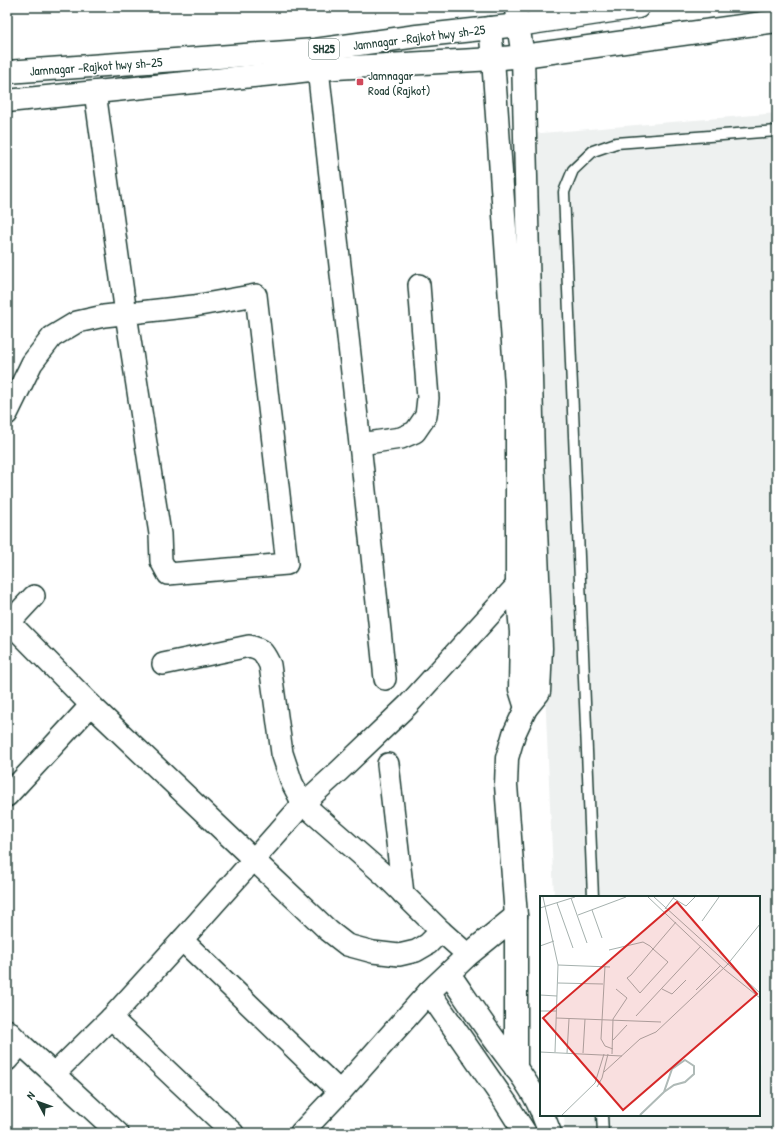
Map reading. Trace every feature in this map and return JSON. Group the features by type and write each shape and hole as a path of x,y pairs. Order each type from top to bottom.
{"main road":[{"name":"Jamnagar -Rajkot hwy sh-25","path":"7,72 315,50 490,28 516,16 638,7"},
{"path":"516,16 522,56 533,458 541,648 539,692 526,708 514,734 507,758 506,785 516,916 516,1069"},
{"name":"SH25","path":"7,101 318,69 522,56 777,21"},
{"path":"490,28 516,399 518,585 521,632 520,689 526,708"},
{"path":"301,1133 340,1092 429,992 468,955 516,916"},
{"path":"449,974 496,1042 523,1077 540,1108"},
{"path":"429,992 525,1133"},
{"path":"543,1116 550,1133"}],"street":[{"path":"318,69 382,640 385,679"},
{"path":"7,414 32,363 52,336 77,322 104,316 126,314 194,306 256,295 287,564 168,574 161,561 160,534 126,314 95,92"},
{"path":"360,444 401,438 415,432 426,416 428,398 419,285"},
{"path":"54,1074 111,1018 303,804 408,705 518,585"},
{"path":"34,596 8,624 329,931 348,944 373,952 399,955 416,951 428,944 441,931"},
{"path":"162,664 249,646 258,648 266,655 270,665 282,754 292,782 303,804 383,874 441,931 468,955"},
{"path":"7,796 91,704"},
{"path":"388,764 403,894"},
{"path":"182,940 340,1092"},
{"path":"111,1018 233,1133"},
{"path":"7,1060 14,1037 118,1133"}],"lane":[{"path":"593,896 564,192 573,170 593,151 616,143 777,132"},
{"path":"602,1116 603,1133"}],"shaded area":[{"path":"777,113 777,1133 565,1133 564,1116 760,1116 760,896 554,896 539,554 530,134"}],"place":[{"name":"Jamnagar Road (Rajkot)","path":"360,82"}]}
